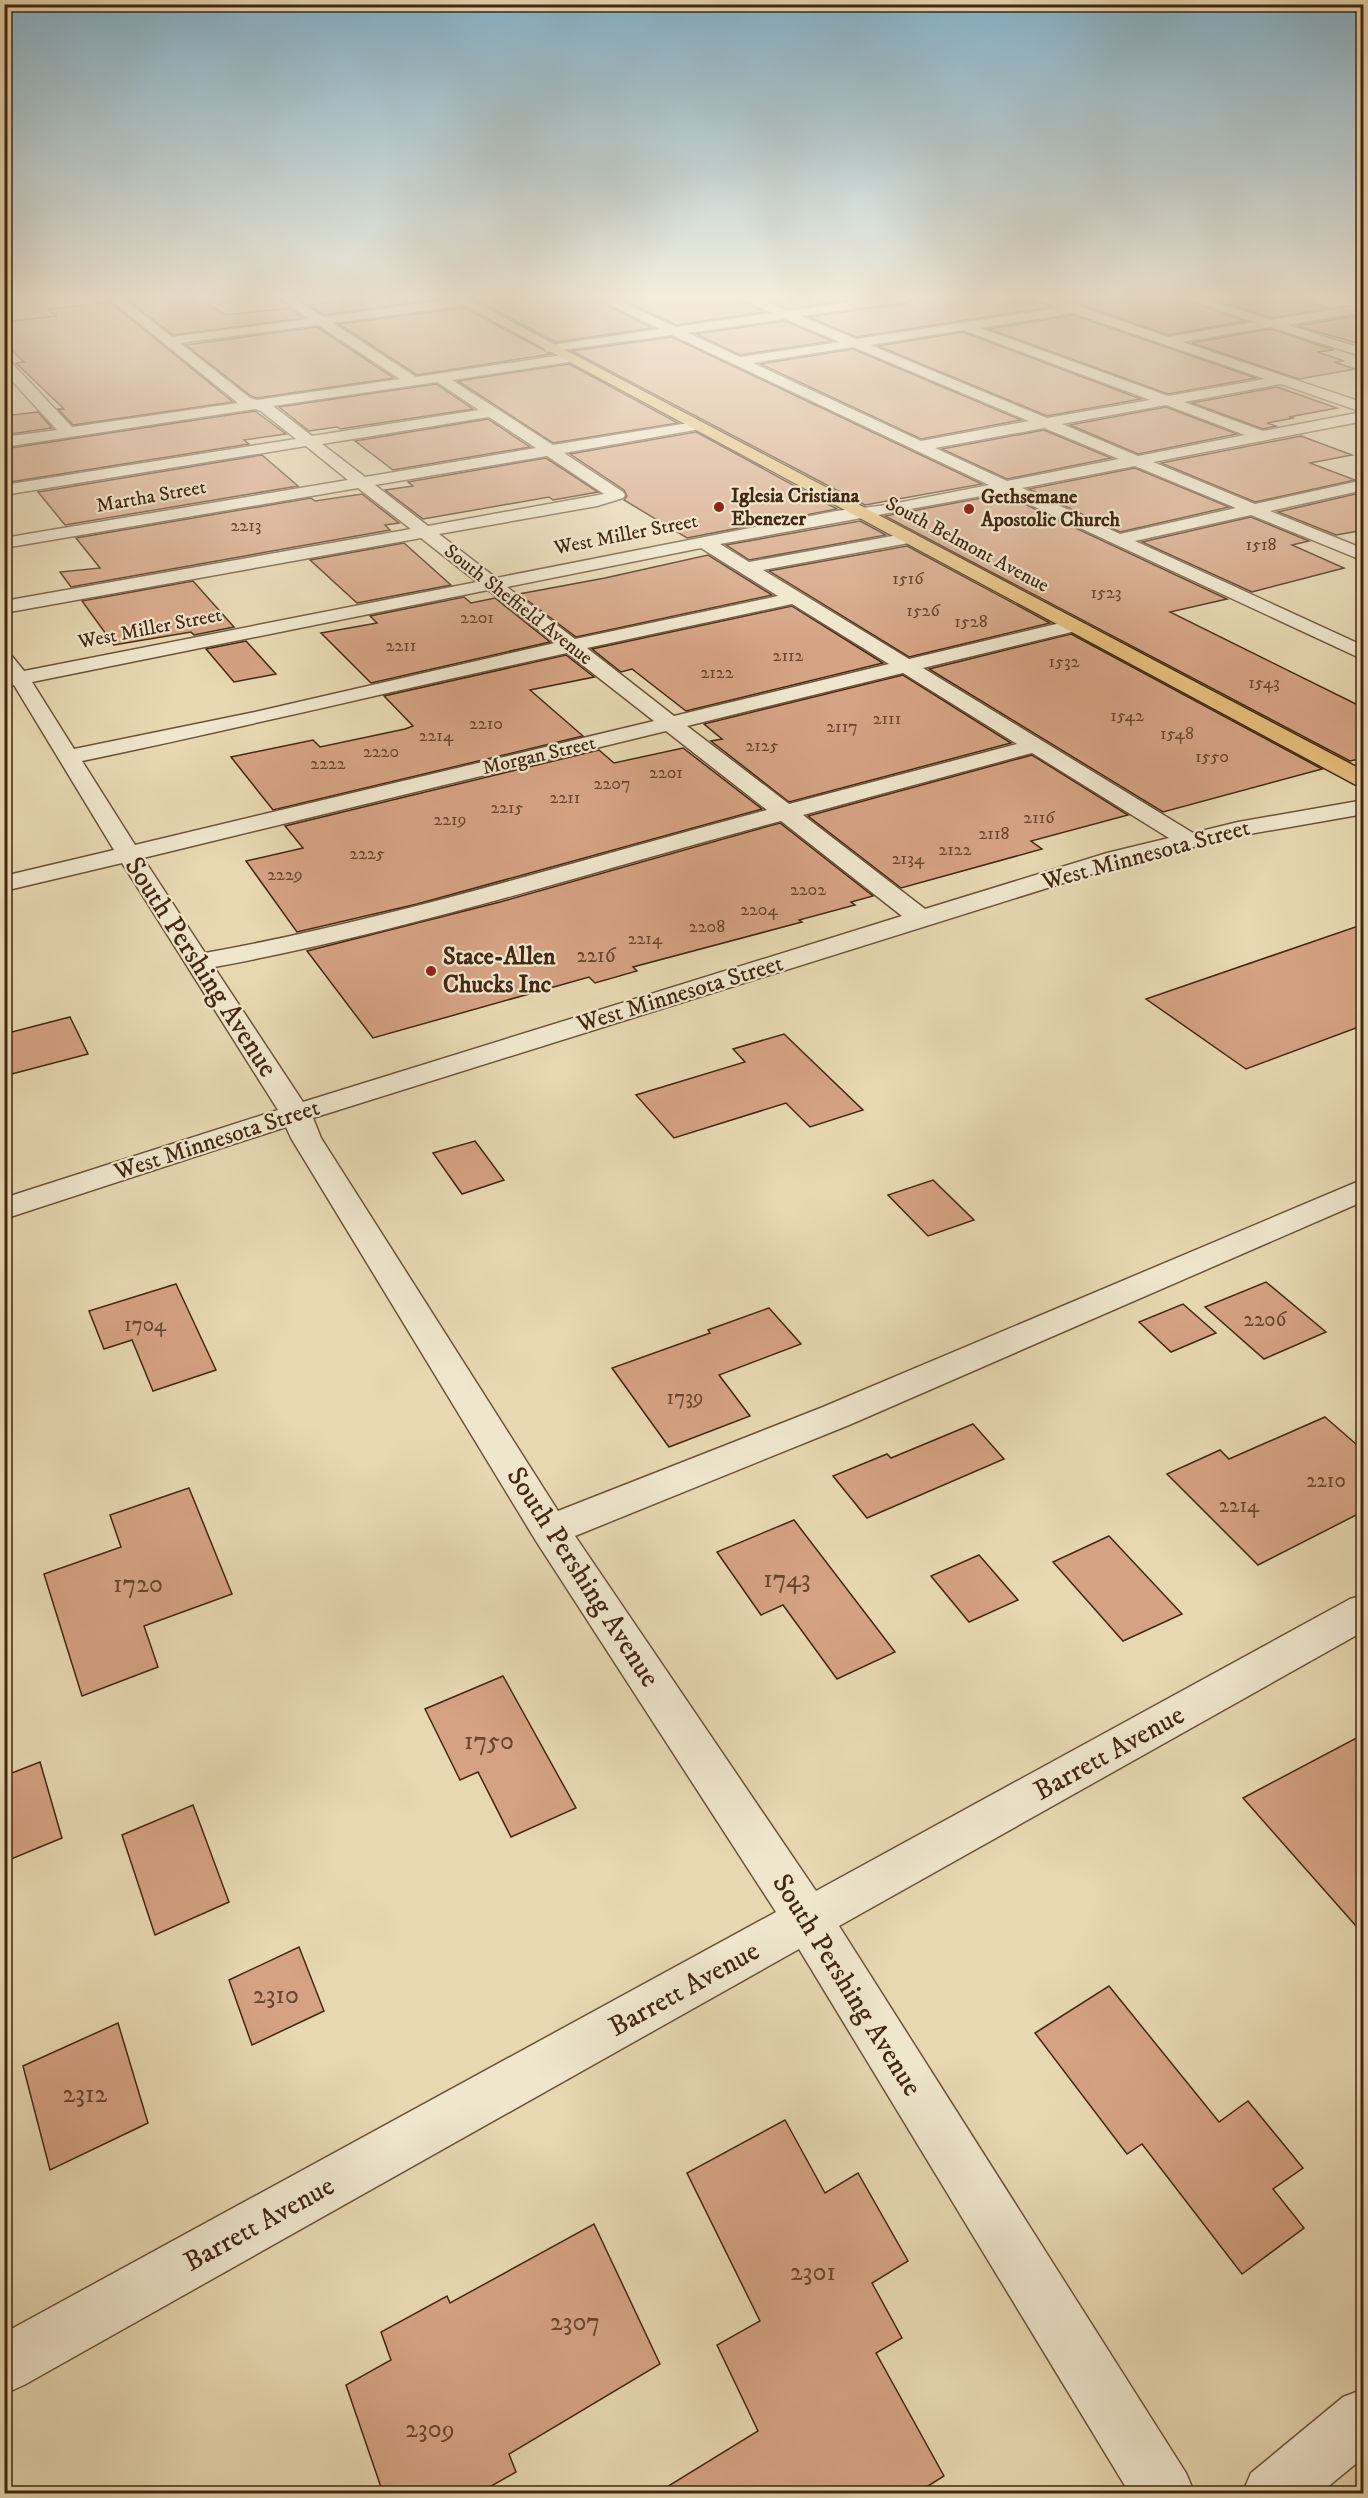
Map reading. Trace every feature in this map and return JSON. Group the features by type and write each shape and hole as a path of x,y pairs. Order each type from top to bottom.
{"main road":[{"name":"South Belmont Avenue","path":"672,414 1364,780"}],"street":[{"path":"51,414 68,432"},
{"path":"4,442 196,414"},
{"name":"South Sheffield Avenue","path":"273,414 920,918"},
{"path":"4,490 482,414"},
{"path":"4,607 597,501 617,495 494,414"},
{"path":"850,414 1364,654"},
{"path":"1024,414 1364,556"},
{"path":"918,446 1099,414"},
{"path":"1202,414 1262,436"},
{"name":"West Miller Street","path":"9,673 492,585 1364,416"},
{"name":"Martha Street","path":"4,543 695,426"},
{"path":"1121,539 1364,485"},
{"path":"746,568 909,538"},
{"path":"704,543 1190,841"},
{"path":"68,757 255,718 793,598"},
{"name":"Morgan Street","path":"4,884 1073,626"},
{"name":"South Pershing Avenue","path":"9,673 68,757 128,855 296,1114 306,1138 550,1530 808,1920 1165,2493"},
{"path":"198,962 267,951 344,933 784,812 1035,746"},
{"name":"West Minnesota Street","path":"4,1209 296,1114 1116,858 1282,821 1364,807"},
{"path":"550,1530 836,1416 1364,1189"},
{"name":"Barrett Avenue","path":"4,2365 1364,1611"},
{"path":"1272,2493 1364,2418"}],"building":[{"path":"39,414 52,428 4,435 4,416"},
{"path":"62,414 152,414 73,425"},
{"path":"238,414 258,414 286,434 244,440 249,444 4,483 4,449"},
{"path":"287,414 443,414 340,429 337,427 309,431"},
{"path":"508,414 661,414 678,423 553,443"},
{"path":"691,414 833,414 982,484 865,505"},
{"path":"867,414 1006,414 1021,420 921,439"},
{"path":"1041,414 1060,414 1047,416"},
{"path":"1131,414 1183,414 1237,434 1138,454 1070,425"},
{"path":"1221,414 1307,414 1267,423 1276,426 1263,429"},
{"path":"488,419 530,447 393,470 355,441"},
{"path":"1044,430 1111,458 1007,479 942,449"},
{"path":"696,432 837,509 687,538 624,500 627,496 624,490 570,454"},
{"path":"1301,436 1352,455 1310,463 1355,480 1255,502 1161,463"},
{"path":"262,455 298,486 65,525 38,492"},
{"path":"546,458 598,492 553,500 549,497 423,519 385,490 413,486 408,482"},
{"path":"1135,468 1229,507 1120,532 1029,489"},
{"path":"1364,492 1364,530 1336,535 1278,512"},
{"path":"362,494 399,523 385,525 390,530 71,587 60,572 100,568 76,538 311,498 315,501"},
{"path":"1003,494 1227,599 1170,612 1364,708 1364,758 1350,761 885,516"},
{"path":"1251,517 1309,541 1292,545 1344,568 1252,592 1142,542"},
{"path":"860,521 886,535 749,560 726,545"},
{"path":"404,543 451,585 357,603 310,560"},
{"path":"907,546 1050,623 909,657 769,571"},
{"path":"708,555 772,595 576,637 519,594 605,578"},
{"path":"193,581 234,627 194,635 191,632 114,645 82,601"},
{"path":"464,597 471,603 495,598 550,642 371,683 321,633 377,623 370,616"},
{"path":"792,606 883,663 686,711 632,669 621,672 592,649"},
{"path":"1071,634 1322,769 1163,812 929,669"},
{"path":"246,641 276,674 234,682 206,649"},
{"path":"566,655 594,677 530,690 583,736 273,810 231,757 313,740 320,747 405,729 413,726 384,696"},
{"path":"903,675 1011,743 789,802 711,741 722,739 704,724"},
{"path":"683,748 762,809 417,904 297,932 246,861 303,848 285,826 599,750 614,763"},
{"path":"1032,755 1128,815 1031,841 1042,849 901,888 808,816"},
{"path":"780,823 873,896 851,902 855,905 799,920 802,922 633,967 637,971 595,983 589,977 373,1038 307,951 500,902"},
{"path":"1364,924 1364,1025 1246,1069 1146,999"},
{"path":"70,1017 88,1054 4,1076 4,1034"},
{"path":"784,1034 863,1110 810,1127 786,1103 674,1138 636,1095 745,1062 733,1049"},
{"path":"475,1141 504,1180 462,1194 433,1153"},
{"path":"933,1180 974,1220 928,1236 888,1195"},
{"path":"1266,1282 1326,1332 1264,1359 1205,1307"},
{"path":"176,1284 216,1370 153,1391 132,1340 104,1349 89,1311"},
{"path":"1183,1304 1216,1333 1171,1352 1139,1322"},
{"path":"769,1308 801,1344 719,1375 750,1416 669,1447 612,1368 710,1333 708,1330"},
{"path":"1325,1417 1364,1451 1364,1511 1258,1565 1167,1474 1220,1450 1229,1459"},
{"path":"973,1424 1004,1459 867,1518 833,1476 887,1454 891,1458"},
{"path":"189,1488 232,1594 144,1626 158,1667 82,1696 44,1574 121,1547 110,1515"},
{"path":"794,1520 895,1652 837,1679 783,1605 761,1615 717,1552"},
{"path":"1109,1536 1182,1614 1123,1641 1053,1562"},
{"path":"979,1555 1018,1600 969,1622 931,1576"},
{"path":"503,1676 576,1808 511,1837 478,1772 460,1780 425,1709"},
{"path":"1364,1734 1364,1935 1243,1798"},
{"path":"40,1762 62,1838 4,1862 4,1776"},
{"path":"193,1805 229,1902 155,1935 122,1835"},
{"path":"299,1947 324,2011 252,2045 229,1980"},
{"path":"1109,1986 1219,2122 1248,2101 1303,2168 1273,2189 1304,2228 1242,2274 1142,2144 1127,2154 1035,2033"},
{"path":"118,2023 148,2123 50,2170 23,2066"},
{"path":"785,2120 825,2193 858,2173 908,2261 872,2283 902,2338 876,2353 944,2476 917,2493 657,2493 758,2431 717,2345 760,2321 687,2173"},
{"path":"594,2224 660,2364 509,2454 516,2472 479,2493 383,2493 346,2385 391,2360 381,2332 447,2296 450,2303"}],"place":[{"name":"Iglesia Cristiana Ebenezer","path":"719,507"},
{"name":"Gethsemane Apostolic Church","path":"969,509"},
{"name":"Stace-Allen Chucks Inc","path":"431,971"}]}
